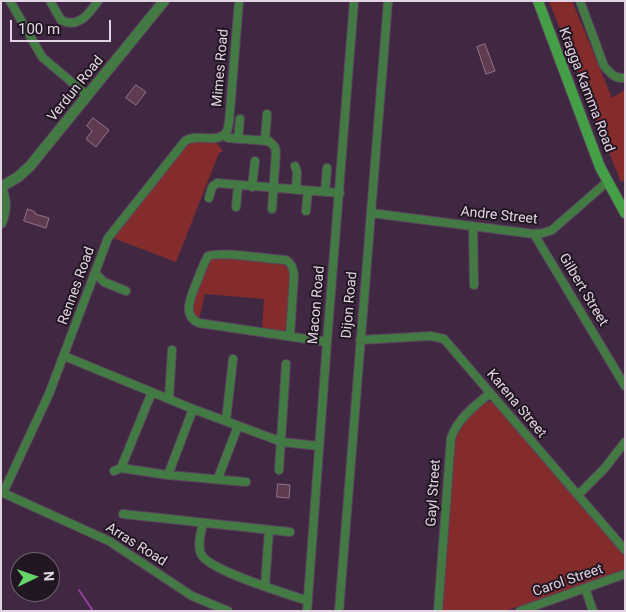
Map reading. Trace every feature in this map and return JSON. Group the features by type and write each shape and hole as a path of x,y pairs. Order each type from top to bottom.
{"main road":[{"name":"Kragga Kamma Road","path":"538,1 607,182 625,213"}],"street":[{"path":"10,1 42,58 88,96"},
{"path":"50,1 61,20 70,23 83,19 98,1"},
{"name":"Verdun Road","path":"1,223 6,207 1,187 18,177 30,166 164,1"},
{"name":"Mimes Road","path":"224,135 229,124 239,1"},
{"name":"Macon Road","path":"307,611 354,1"},
{"name":"Dijon Road","path":"339,611 388,1"},
{"path":"580,1 604,66 610,74 619,78 625,78"},
{"path":"265,141 267,114"},
{"path":"238,139 240,119"},
{"path":"224,135 226,138 271,142 276,150 272,209"},
{"name":"Rennes Road","path":"2,492 42,411 108,238 185,141 194,137 219,138 224,135"},
{"path":"252,187 255,161"},
{"path":"295,166 297,172 296,190"},
{"path":"325,192 327,168"},
{"name":"Andre Street","path":"371,213 534,234 543,233 552,230 607,182"},
{"path":"209,198 214,184 340,193"},
{"path":"236,207 238,185"},
{"path":"306,211 308,190"},
{"path":"473,226 474,285"},
{"name":"Gilbert Street","path":"534,234 625,386"},
{"path":"290,336 294,270 286,260 216,254 208,256 190,301 189,313 194,321 327,342"},
{"path":"95,273 104,282 126,291"},
{"name":"Karena Street","path":"360,340 438,337 449,344 625,550"},
{"path":"169,399 172,350"},
{"path":"64,356 193,409 282,442 319,446"},
{"path":"226,421 233,359"},
{"path":"279,470 286,364"},
{"path":"152,392 117,469 246,482"},
{"name":"Gayl Street","path":"438,611 451,438 464,415 490,393"},
{"path":"168,474 193,409"},
{"path":"218,478 238,426"},
{"path":"578,495 604,469 625,442"},
{"name":"Arras Road","path":"2,492 108,541 192,596 228,611"},
{"path":"123,514 290,532"},
{"path":"203,523 200,553 203,558 221,569 308,601"},
{"path":"265,586 269,530"},
{"name":"Carol Street","path":"520,611 625,574"},
{"path":"585,588 593,611"}],"shaded area":[{"path":"549,1 572,1 612,98 625,90 625,180 621,182"},
{"path":"194,141 216,142 223,151 219,153 176,262 113,238 185,147"},
{"path":"217,257 284,265 291,273 287,331 262,329 264,299 205,294 199,318 195,316 193,300 206,263"},
{"path":"488,402 497,406 625,554 625,569 505,611 442,611 455,443 459,430 471,413"}],"building":[{"path":"485,44 495,71 486,74 477,47"},
{"path":"136,85 146,92 136,105 126,98"},
{"path":"93,118 109,130 96,147 86,139 92,131 87,126"},
{"path":"28,209 35,212 35,214 49,218 46,228 24,221"},
{"path":"278,484 290,485 289,498 277,497"}],"waterway":[{"path":"79,590 93,611"}]}
